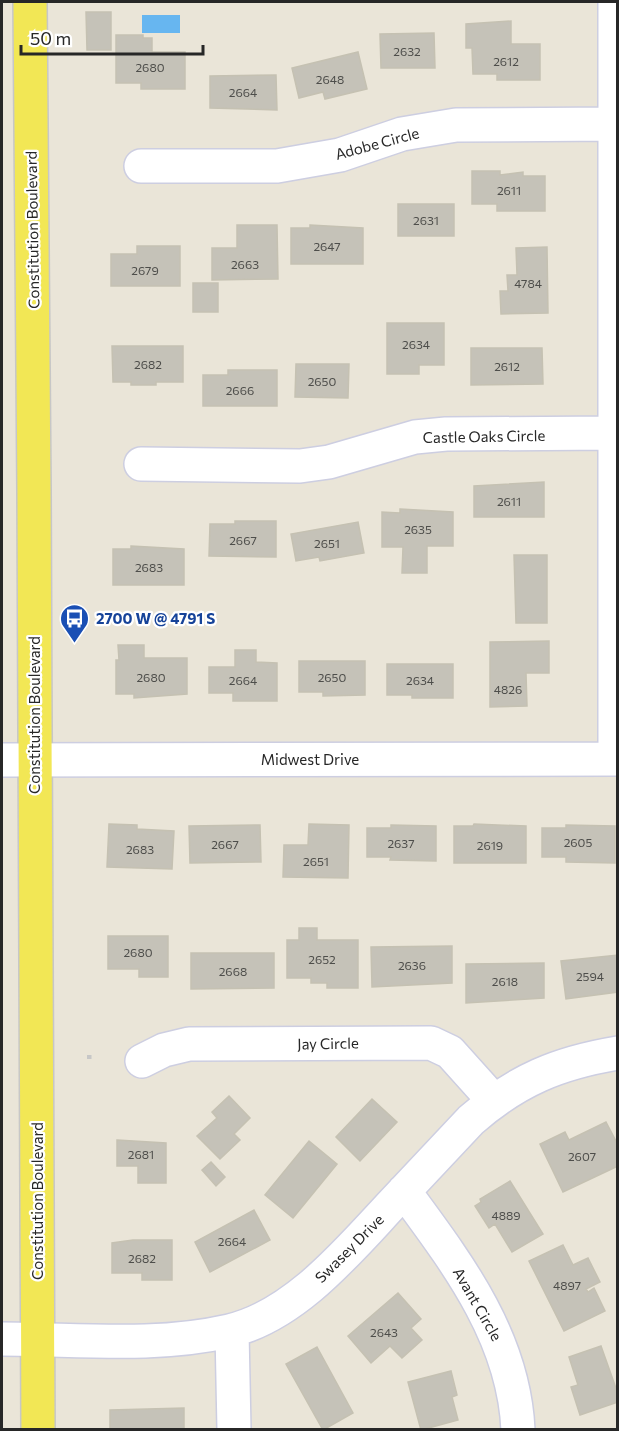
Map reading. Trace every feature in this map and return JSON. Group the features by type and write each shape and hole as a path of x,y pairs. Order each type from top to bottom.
{"main road":[{"name":"Constitution Boulevard","path":"30,2 38,1430"}],"street":[{"path":"615,2 616,759"},
{"name":"Adobe Circle","path":"141,166 277,166 340,155 402,134 456,125 615,124"},
{"name":"Castle Oaks Circle","path":"141,464 300,466 328,462 415,437 615,433"},
{"name":"Midwest Drive","path":"2,760 616,759"},
{"name":"Jay Circle","path":"142,1061 164,1050 189,1044 431,1043 450,1052 494,1101"},
{"name":"Swasey Drive","path":"2,1339 164,1340 232,1331 272,1313 305,1291 339,1262 471,1120 494,1101 520,1083 549,1069 585,1058 618,1053"},
{"name":"Avant Circle","path":"404,1191 437,1236 499,1338 512,1375 518,1430"},
{"path":"232,1331 234,1430"}],"water":[{"path":"142,15 180,15 180,33 142,33"}],"building":[{"path":"86,12 111,12 111,50 87,50"},
{"path":"511,21 511,44 540,44 540,80 497,80 497,74 473,74 472,48 466,48 466,24"},
{"path":"434,33 435,68 381,68 380,34"},
{"path":"116,35 143,35 143,38 152,38 152,52 185,52 185,89 141,89 141,83 116,83"},
{"path":"358,52 367,89 325,99 323,92 299,98 292,68"},
{"path":"276,75 277,110 210,108 210,76"},
{"path":"472,171 500,171 500,175 523,172 523,176 545,176 545,211 497,211 497,204 472,204"},
{"path":"398,204 454,204 454,236 398,236"},
{"path":"237,225 277,225 278,279 212,280 212,248 237,248"},
{"path":"310,225 363,228 363,264 291,264 291,228 310,228"},
{"path":"137,246 180,246 180,286 111,286 111,254 137,254"},
{"path":"547,247 548,313 501,314 500,291 508,291 507,275 517,275 516,248"},
{"path":"193,283 218,283 218,312 193,312"},
{"path":"387,323 444,323 444,365 419,365 419,374 387,374"},
{"path":"112,346 183,346 183,382 131,385 131,382 113,382"},
{"path":"471,348 542,348 543,384 471,385"},
{"path":"296,364 349,364 348,398 295,397"},
{"path":"228,370 277,370 277,406 203,406 203,375 228,375"},
{"path":"544,482 544,517 474,517 474,486"},
{"path":"400,509 453,512 453,546 427,546 427,573 402,573 403,547 382,547 382,512 400,513"},
{"path":"235,521 276,521 276,557 209,556 210,524 235,524"},
{"path":"358,522 364,553 320,561 319,557 296,561 291,534"},
{"path":"131,546 184,549 184,585 113,585 113,549 131,549"},
{"path":"514,555 547,555 547,623 516,623"},
{"path":"549,641 549,673 526,673 527,706 490,707 490,642"},
{"path":"118,645 144,645 144,658 187,658 187,694 134,698 134,694 116,694"},
{"path":"235,650 256,650 256,662 277,663 277,701 233,701 233,693 209,693 209,667 235,667"},
{"path":"299,661 365,661 365,695 323,696 323,692 299,692"},
{"path":"387,664 453,664 453,698 412,698 412,695 387,695"},
{"path":"109,824 137,825 137,829 174,831 172,869 107,867"},
{"path":"309,824 349,825 348,878 283,877 284,845 308,845"},
{"path":"474,824 526,826 526,863 454,863 454,826 473,826"},
{"path":"260,825 261,862 190,863 189,826"},
{"path":"391,825 436,826 436,861 367,857 367,828 391,828"},
{"path":"566,825 615,826 615,863 566,862 566,857 542,857 542,828 566,828"},
{"path":"299,928 317,928 317,940 358,940 358,988 327,988 327,983 311,983 311,978 287,978 287,940 299,940"},
{"path":"108,936 168,936 168,977 139,977 139,969 108,969"},
{"path":"452,946 452,983 372,987 371,947"},
{"path":"191,953 274,953 274,988 191,989"},
{"path":"618,955 618,992 566,999 561,961"},
{"path":"544,963 544,998 466,1003 466,964"},
{"path":"229,1096 250,1118 234,1134 240,1140 220,1159 197,1136 217,1118 212,1112"},
{"path":"372,1099 397,1122 360,1161 336,1137"},
{"path":"606,1122 618,1145 618,1166 563,1192 540,1144 565,1132 569,1140"},
{"path":"117,1140 166,1143 166,1183 138,1183 138,1166 117,1166"},
{"path":"309,1141 337,1164 293,1218 265,1195"},
{"path":"211,1162 225,1177 216,1186 202,1170"},
{"path":"510,1181 543,1234 512,1252 495,1224 489,1228 475,1206 481,1202 480,1199"},
{"path":"254,1210 270,1240 210,1272 195,1242"},
{"path":"133,1240 172,1240 172,1280 142,1280 142,1273 112,1273 112,1243"},
{"path":"563,1245 573,1265 588,1258 600,1282 586,1289 588,1292 594,1288 605,1311 564,1331 529,1261"},
{"path":"398,1293 421,1319 411,1328 422,1340 402,1358 390,1346 371,1363 348,1336"},
{"path":"601,1346 618,1394 618,1402 580,1415 571,1387 578,1385 569,1357"},
{"path":"317,1347 353,1413 323,1430 286,1364"},
{"path":"451,1371 457,1395 452,1397 458,1420 421,1430 408,1382"},
{"path":"184,1408 184,1430 110,1430 110,1410"}],"place":[{"name":"2700 W @ 4791 S","path":"75,644"}]}
